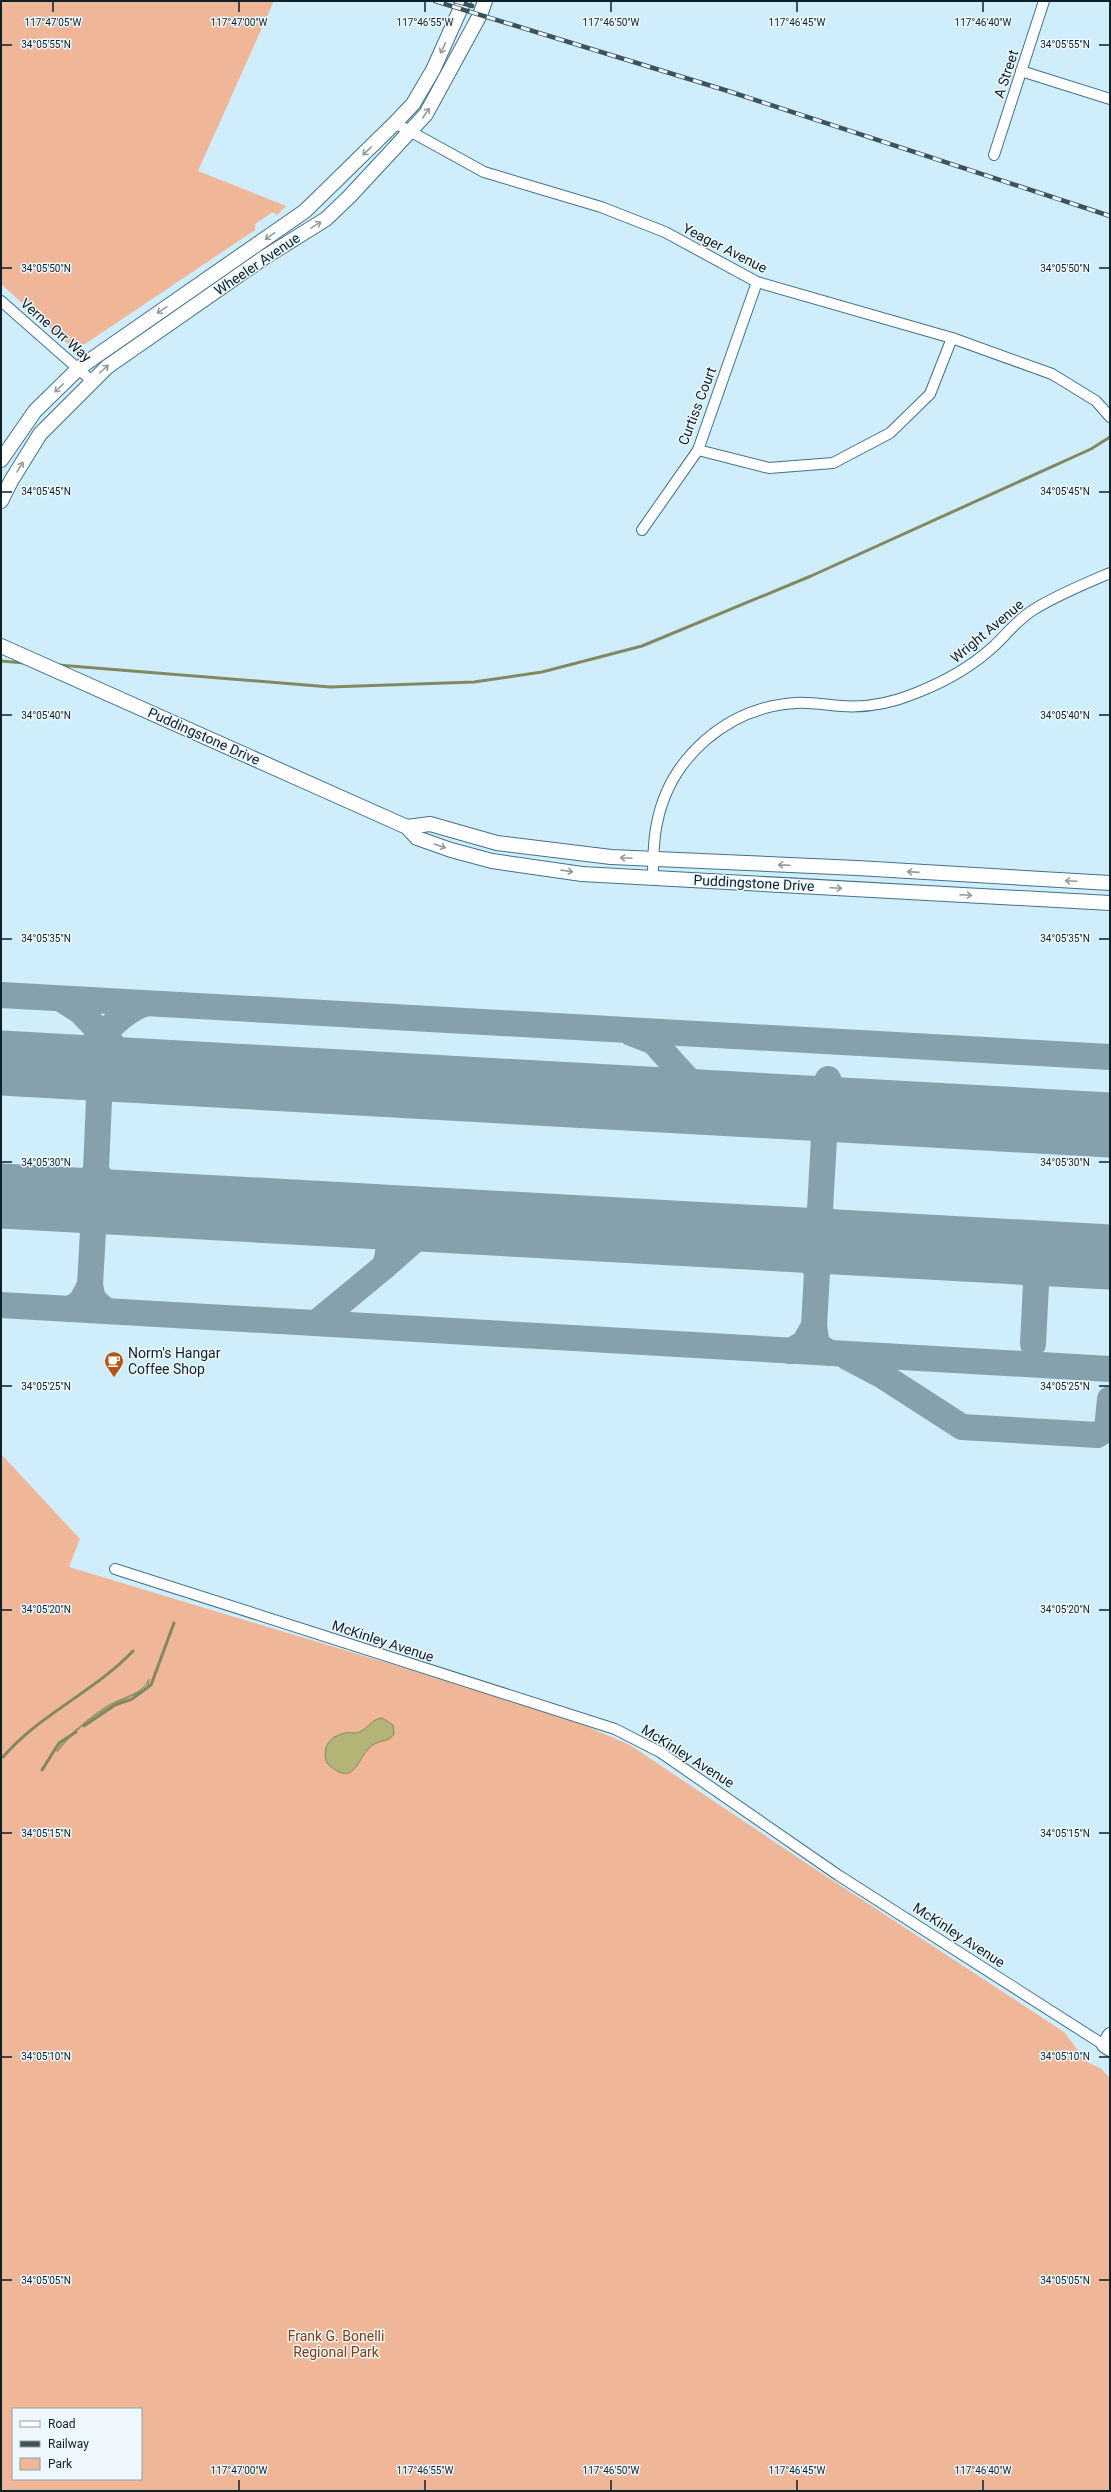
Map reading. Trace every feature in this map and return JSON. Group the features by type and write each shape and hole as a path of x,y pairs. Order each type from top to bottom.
{"street":[{"name":"Wheeler Avenue","path":"1,460 36,411 79,368 305,211 395,123 413,104 433,70 464,1"},
{"name":"Wheeler Avenue","path":"1,501 11,481 40,434 107,367 265,257 326,219 411,132 426,114 480,15 485,1"},
{"name":"A Street","path":"994,155 1044,1"},
{"path":"1021,71 1110,99"},
{"name":"Yeager Avenue","path":"395,123 484,172 601,207 665,232 757,282 952,338 1052,374 1096,401 1110,416"},
{"name":"Curtiss Court","path":"642,530 698,450 757,282"},
{"name":"Verne Orr Way","path":"1,301 92,381"},
{"path":"698,450 769,468 833,462 890,433 930,394 952,338"},
{"name":"Wright Avenue","path":"653,878 657,822 678,771 705,739 728,723 768,707 795,703 856,707 894,701 915,694 956,674 975,662 1016,622 1033,610 1110,573"},
{"name":"Puddingstone Drive","path":"1,646 407,827 418,838 492,860 582,874 1110,903"},
{"name":"Puddingstone Drive","path":"407,827 430,824 497,843 533,849 654,859 857,868 1110,883"},
{"name":"McKinley Avenue","path":"115,1569 615,1729 637,1739 692,1773 838,1875 1108,2043"}],"green space":[{"path":"1,1 274,1 198,171 286,206 277,215 273,212 255,224 255,230 85,344 69,345 1,284"},
{"name":"Frank G. Bonelli Regional Park","path":"1,1454 80,1539 69,1567 563,1716 630,1745 806,1863 1064,2032 1087,2062 1100,2068 1110,2078 1110,2491 1,2491"}],"shaded area":[{"path":"149,1679 148,1687 138,1693 114,1704 95,1716 74,1733 57,1752 64,1741 88,1720 114,1702 132,1695 142,1689"},
{"path":"382,1718 393,1725 394,1734 387,1740 373,1745 355,1768 350,1772 344,1773 337,1771 327,1763 325,1752 331,1740 345,1733 359,1732 373,1721"}],"waterway":[{"path":"58,665 330,687 474,682 542,672 642,646 811,576 1091,449 1110,437"},
{"path":"1,661 24,663"},
{"path":"84,1726 115,1705 132,1699 151,1685 174,1623"},
{"path":"3,1757 33,1728 118,1666 133,1651"},
{"path":"42,1770 59,1743 76,1732"}],"taxiway":[{"path":"1,995 1110,1057"},
{"path":"63,1000 80,1011 132,1065 143,1071"},
{"path":"58,1066 81,1054 121,1017 144,1004"},
{"path":"631,1033 654,1042 678,1069"},
{"path":"65,1066 83,1074 88,1078 95,1087 99,1100 107,1084 118,1076 148,1071"},
{"path":"660,1099 675,1091 680,1080 678,1069 698,1090 727,1103"},
{"path":"795,1107 815,1097 828,1079 835,1096 856,1110"},
{"path":"96,1169 99,1100"},
{"path":"795,1107 816,1118 824,1138 838,1118 856,1110"},
{"path":"820,1210 824,1138"},
{"path":"57,1199 81,1190 93,1176 96,1169 105,1192 126,1203"},
{"path":"57,1199 75,1206 80,1210 87,1218 93,1231 103,1212 126,1203"},
{"path":"793,1239 803,1234 810,1228 816,1220 820,1210 826,1226 840,1242"},
{"path":"360,1215 376,1224 385,1234 388,1241 388,1256 385,1266 429,1227 459,1221"},
{"path":"90,1285 93,1231"},
{"path":"788,1239 807,1252 817,1272 823,1258 845,1242"},
{"path":"1008,1252 1026,1265 1032,1273 1036,1284 1040,1275 1046,1268 1061,1255"},
{"path":"316,1323 385,1266"},
{"path":"814,1326 817,1272"},
{"path":"1033,1344 1036,1284"},
{"path":"70,1309 81,1302 90,1285 93,1299 106,1311"},
{"path":"1,1305 1110,1369"},
{"path":"791,1351 804,1343 814,1326 817,1345 830,1353"},
{"path":"847,1357 883,1376 962,1427 1097,1435 1107,1429 1110,1399"}],"runway":[{"path":"1,1063 1110,1125"},
{"path":"1,1196 1110,1257"}],"railway":[{"path":"435,1 728,91 1110,216"},
{"path":"455,1 472,6"}],"place":[{"name":"Norm's Hangar Coffee Shop","path":"114,1378"}]}
